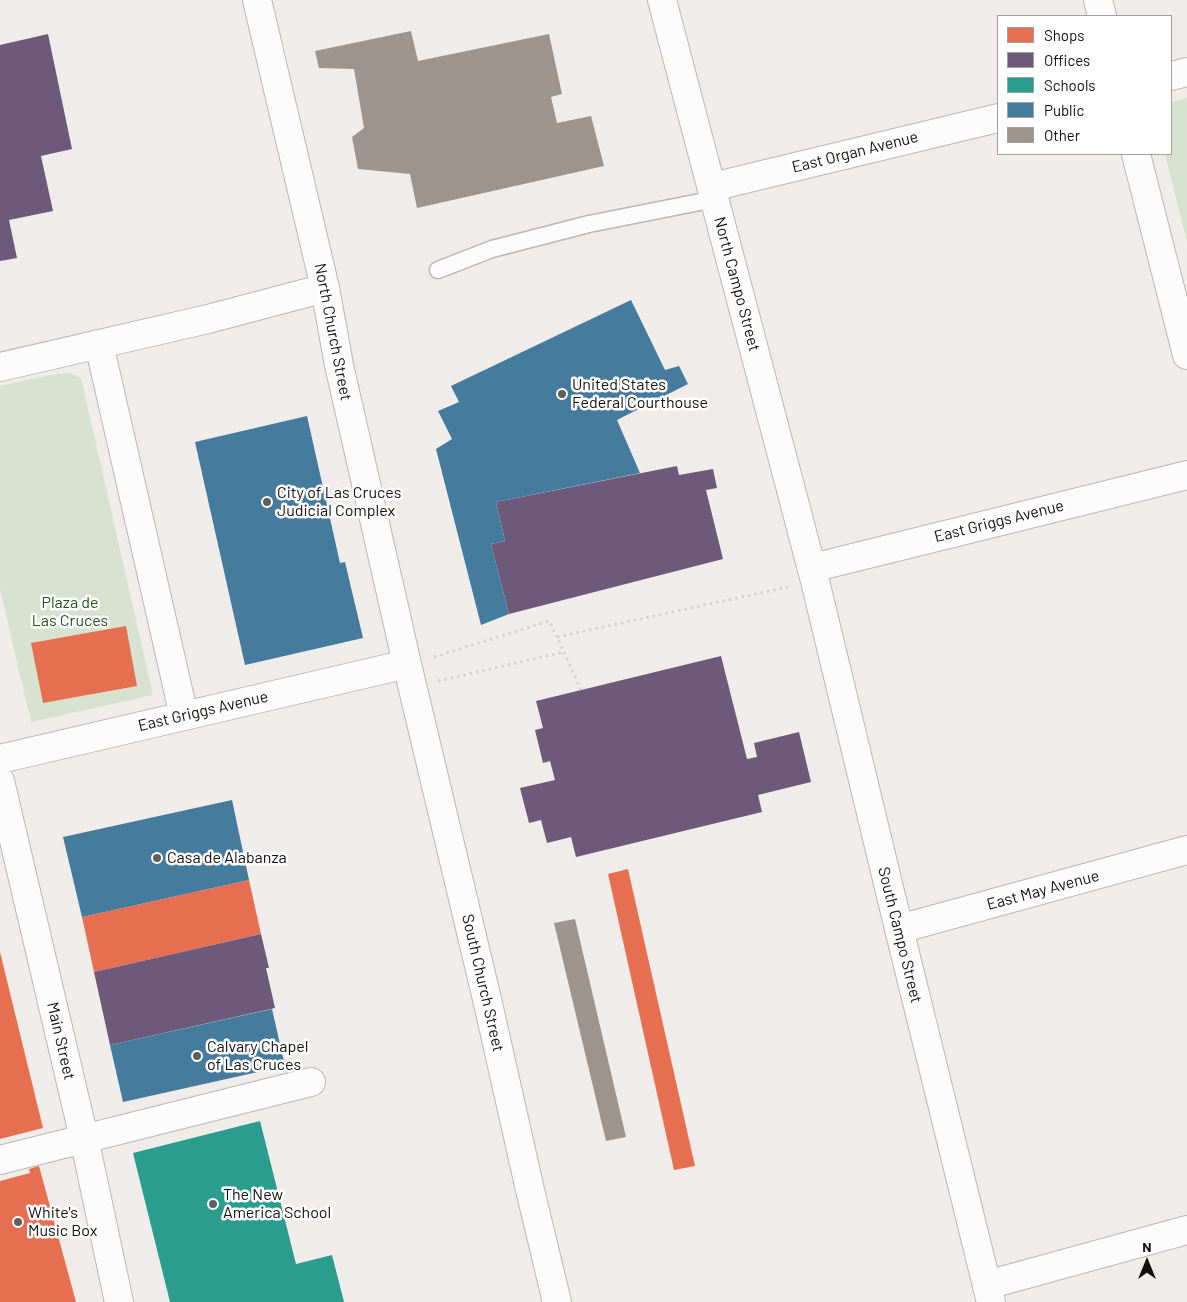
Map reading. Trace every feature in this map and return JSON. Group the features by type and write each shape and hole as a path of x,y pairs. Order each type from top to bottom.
{"street":[{"name":"North Church Street","path":"257,0 325,288 339,365 409,676"},
{"name":"North Campo Street","path":"662,0 813,574"},
{"path":"1098,0 1102,15"},
{"path":"1172,76 1187,72"},
{"name":"East Organ Avenue","path":"713,193 997,118"},
{"path":"1136,155 1187,355"},
{"path":"0,367 208,319 325,288"},
{"path":"99,344 184,716"},
{"name":"East Griggs Avenue","path":"813,574 1187,475"},
{"name":"South Campo Street","path":"813,574 898,929 989,1293"},
{"name":"East Griggs Avenue","path":"0,759 184,716 409,676"},
{"name":"South Church Street","path":"409,676 485,990 557,1302"},
{"name":"Main Street","path":"0,781 84,1138 119,1302"},
{"name":"East May Avenue","path":"898,929 1187,850"},
{"path":"0,1160 311,1082"},
{"path":"989,1293 1187,1230"}],"lane":[{"path":"438,270 492,248 713,193"}],"path":[{"path":"557,638 813,574"},
{"path":"451,652 549,621 580,690"},
{"path":"409,676 564,652"}],"green space":[{"path":"1187,98 1187,242 1165,155 1172,155 1172,102"},
{"name":"Plaza de Las Cruces","path":"70,373 81,378 153,695 31,722 0,589 0,386 55,374"}],"building: Shops":[{"path":"126,626 137,686 43,703 31,643"},
{"path":"628,869 695,1166 674,1170 608,874"},
{"path":"249,880 261,934 94,972 82,917"},
{"path":"0,952 43,1128 0,1139"},
{"path":"39,1166 76,1302 0,1302 0,1181 30,1173 29,1169"}],"building: Offices":[{"path":"48,34 72,149 41,156 53,211 9,220 17,258 0,261 0,45"},
{"path":"677,466 679,475 713,469 717,488 706,490 723,559 509,614 491,544 505,541 496,502"},
{"path":"721,656 747,759 757,757 754,743 799,732 811,782 758,795 762,812 576,857 571,837 547,843 541,820 529,823 520,788 555,780 550,761 543,763 535,730 543,728 536,701"},
{"path":"261,934 269,968 266,968 275,1008 110,1045 94,972"}],"building: Schools":[{"name":"The New America School","path":"260,1121 296,1264 332,1255 344,1302 170,1302 133,1153"}],"building: Public":[{"name":"United States Federal Courthouse","path":"631,300 665,370 679,366 688,384 617,420 640,473 496,502 505,541 491,544 509,614 481,625 436,449 452,439 438,411 459,402 451,386"},
{"name":"City of Las Cruces Judicial Complex","path":"307,416 340,563 345,562 363,638 245,665 195,442"},
{"name":"Casa de Alabanza","path":"232,800 249,880 82,917 63,837"},
{"name":"Calvary Chapel of Las Cruces","path":"272,1009 285,1066 123,1102 110,1045"}],"building: Other":[{"path":"411,31 418,61 549,34 562,94 551,97 557,123 591,116 604,166 417,208 410,174 358,169 352,137 364,128 354,69 319,68 315,51"},
{"path":"575,919 626,1137 606,1141 554,923"}],"place":[{"name":"United States Federal Courthouse","path":"562,394"},
{"name":"City of Las Cruces Judicial Complex","path":"267,502"},
{"name":"Casa de Alabanza","path":"157,858"},
{"name":"Calvary Chapel of Las Cruces","path":"197,1056"},
{"name":"The New America School","path":"213,1204"},
{"name":"White's Music Box","path":"18,1222"}]}
